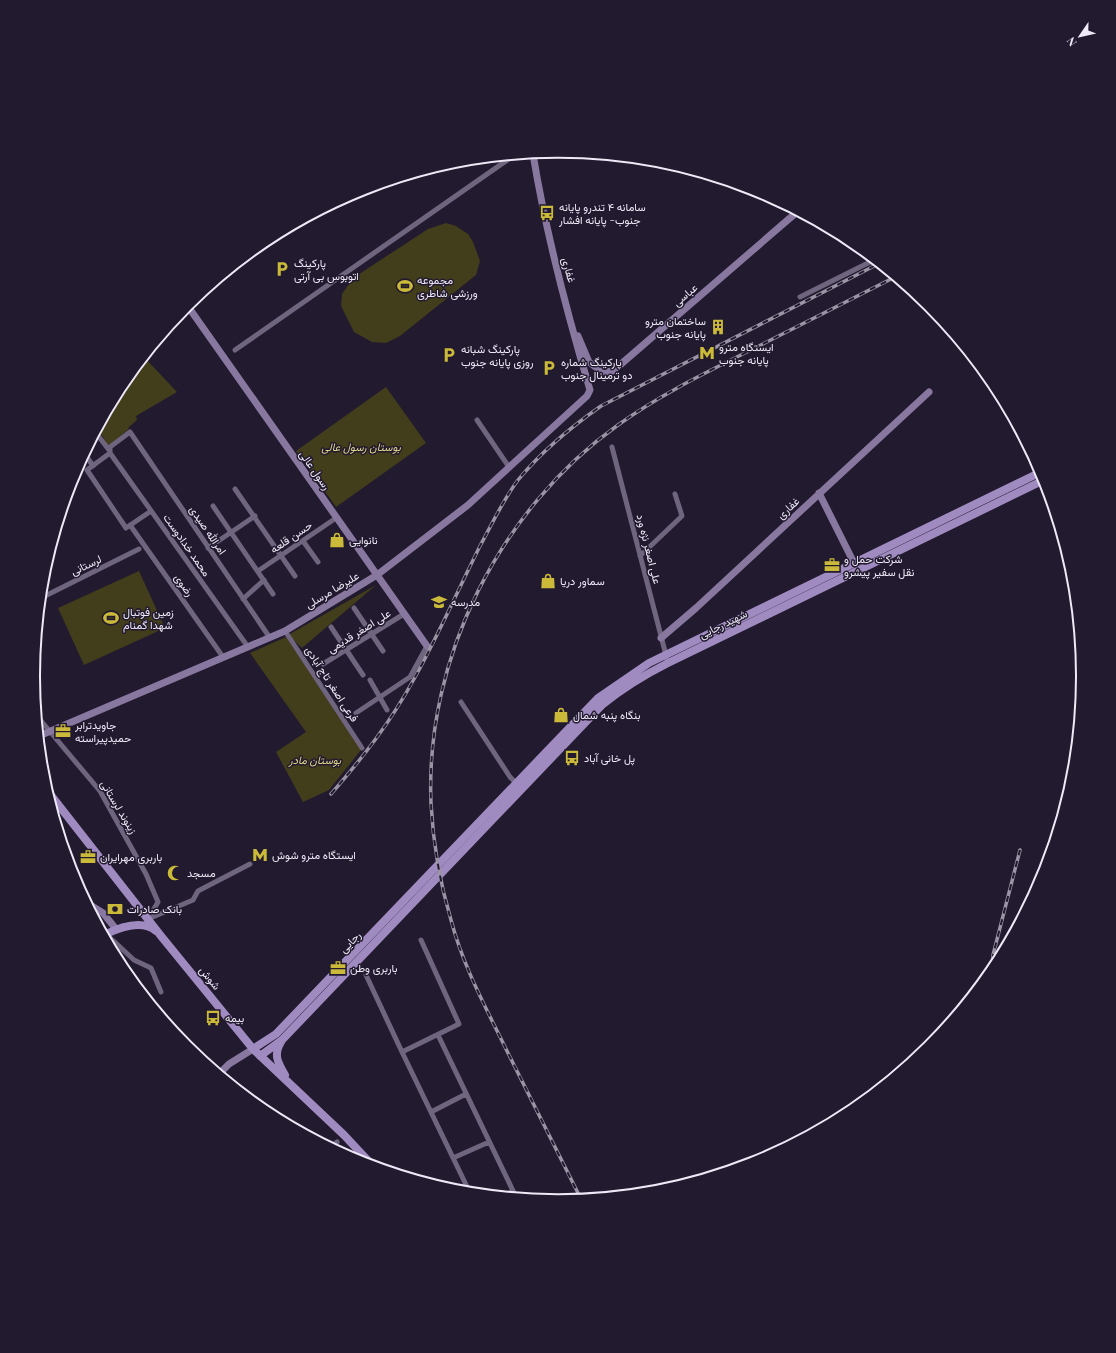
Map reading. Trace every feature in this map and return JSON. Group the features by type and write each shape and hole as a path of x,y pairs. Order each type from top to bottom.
{"main road":[{"name":"شهید رجایی","path":"460,854 602,705 667,659 854,563 1035,475"},
{"name":"شهید رجایی","path":"458,845 598,698 649,663 667,659 1039,483"},
{"name":"شوش","path":"56,801 249,1051 260,1056 288,1081 344,1134 366,1157"},
{"name":"رجایی","path":"269,1045 276,1034 458,845"},
{"name":"رجایی","path":"249,1051 282,1040 460,854"},
{"path":"108,933 116,929 146,926 153,928 161,936"},
{"path":"282,1040 277,1048 276,1055 278,1063 288,1081"},
{"path":"260,1056 269,1045"}],"street":[{"name":"غفاری","path":"534,159 540,199 590,390"},
{"path":"234,350 505,162"},
{"name":"عباسی","path":"569,312 589,362 599,371 608,373 793,215"},
{"path":"800,297 869,263"},
{"name":"رسول عالی","path":"191,311 427,646"},
{"name":"علیرضا مرسلی","path":"43,734 285,631 377,575 468,505 551,428 570,413 587,396 590,390"},
{"name":"غفاری","path":"661,638 929,392"},
{"path":"477,420 509,467"},
{"name":"امرالله صیدی","path":"110,452 110,447 130,432 270,638"},
{"name":"محمد خدادوست","path":"99,437 248,647"},
{"name":"علی اصغر نژه ورد","path":"612,447 667,659"},
{"path":"88,458 93,466 110,452"},
{"name":"رضوی","path":"93,466 87,470 126,528 130,525 223,657"},
{"path":"235,489 296,576"},
{"path":"819,493 854,563"},
{"path":"640,556 682,516 675,494"},
{"path":"213,506 273,594"},
{"path":"130,525 151,511"},
{"path":"208,548 255,516"},
{"name":"حسن قلعه","path":"258,572 336,518"},
{"path":"303,541 318,562"},
{"name":"لرستانی","path":"46,595 139,549"},
{"path":"243,599 264,580"},
{"path":"354,608 373,634 383,651"},
{"name":"علی اصغر قدیمی","path":"323,664 404,614"},
{"path":"331,627 363,675"},
{"name":"فرعی اصغر تاج آبادی","path":"285,631 362,748"},
{"path":"356,713 410,677 427,646"},
{"path":"370,680 387,710"},
{"path":"461,702 510,777 517,784"},
{"name":"زینوند لرستانی","path":"42,722 100,791 146,874 158,902 148,919"},
{"path":"148,919 192,900 198,891 250,864"},
{"path":"94,907 103,913 116,929"},
{"path":"402,1052 460,1024 421,940"},
{"path":"115,944 125,954 140,964 151,968 161,992"},
{"path":"366,975 467,1186"},
{"path":"438,1035 513,1191"},
{"path":"222,1071 229,1064 249,1051"},
{"path":"431,1112 466,1094"},
{"path":"453,1158 489,1142"}],"green space":[{"name":"مجموعه ورزشی شاطری","path":"446,223 456,226 468,234 473,242 480,261 476,275 400,336 386,343 372,342 354,332 341,306 342,294 353,278 428,229"},
{"path":"147,361 177,392 136,416 137,420 128,428 129,429 108,446 102,435 98,438 109,417"},
{"name":"بوستان رسول عالی","path":"386,387 426,443 336,507 296,451"},
{"name":"زمین فوتبال شهدا گمنام","path":"139,571 165,628 84,665 58,608"},
{"path":"376,585 302,648 288,635"},
{"name":"بوستان مادر","path":"286,637 361,750 329,790 303,802 276,752 306,732 250,653"}],"railway":[{"path":"331,794 355,766 396,710 423,663 480,546 503,504 518,480 547,449 601,406 873,266"},
{"path":"578,1193 468,970 447,906 435,848 432,818 432,749 441,695 456,642 478,591 505,543 538,499 576,459 633,414 665,395 890,279"},
{"path":"993,958 1020,850"}],"place":[{"name":"سامانه ۴ تندرو پایانه جنوب- پایانه افشار","path":"547,213"},
{"name":"پارکینگ اتوبوس بی آرتی","path":"282,269"},
{"name":"مجموعه ورزشی شاطری","path":"405,286"},
{"name":"ساختمان مترو پایانه جنوب","path":"718,327"},
{"name":"ایستگاه مترو پایانه جنوب","path":"707,353"},
{"name":"پارکینگ شبانه روزی پایانه جنوب","path":"449,355"},
{"name":"پارکینگ شماره دو ترمینال جنوب","path":"549,368"},
{"name":"نانوایی","path":"337,540"},
{"name":"شرکت حمل و نقل سفیر پیشرو","path":"832,565"},
{"name":"سماور دریا","path":"548,581"},
{"name":"مدرسه","path":"439,602"},
{"name":"زمین فوتبال شهدا گمنام","path":"111,618"},
{"name":"بنگاه پنبه شمال","path":"561,715"},
{"name":"جاویدترابر حمیدپیراسته","path":"63,731"},
{"name":"پل خانی آباد","path":"572,758"},
{"name":"ایستگاه مترو شوش","path":"260,855"},
{"name":"باربری مهرایران","path":"88,857"},
{"name":"مسجد","path":"175,873"},
{"name":"بانک صادرات","path":"115,909"},
{"name":"باربری وطن","path":"338,968"},
{"name":"بیمه","path":"213,1018"}]}
